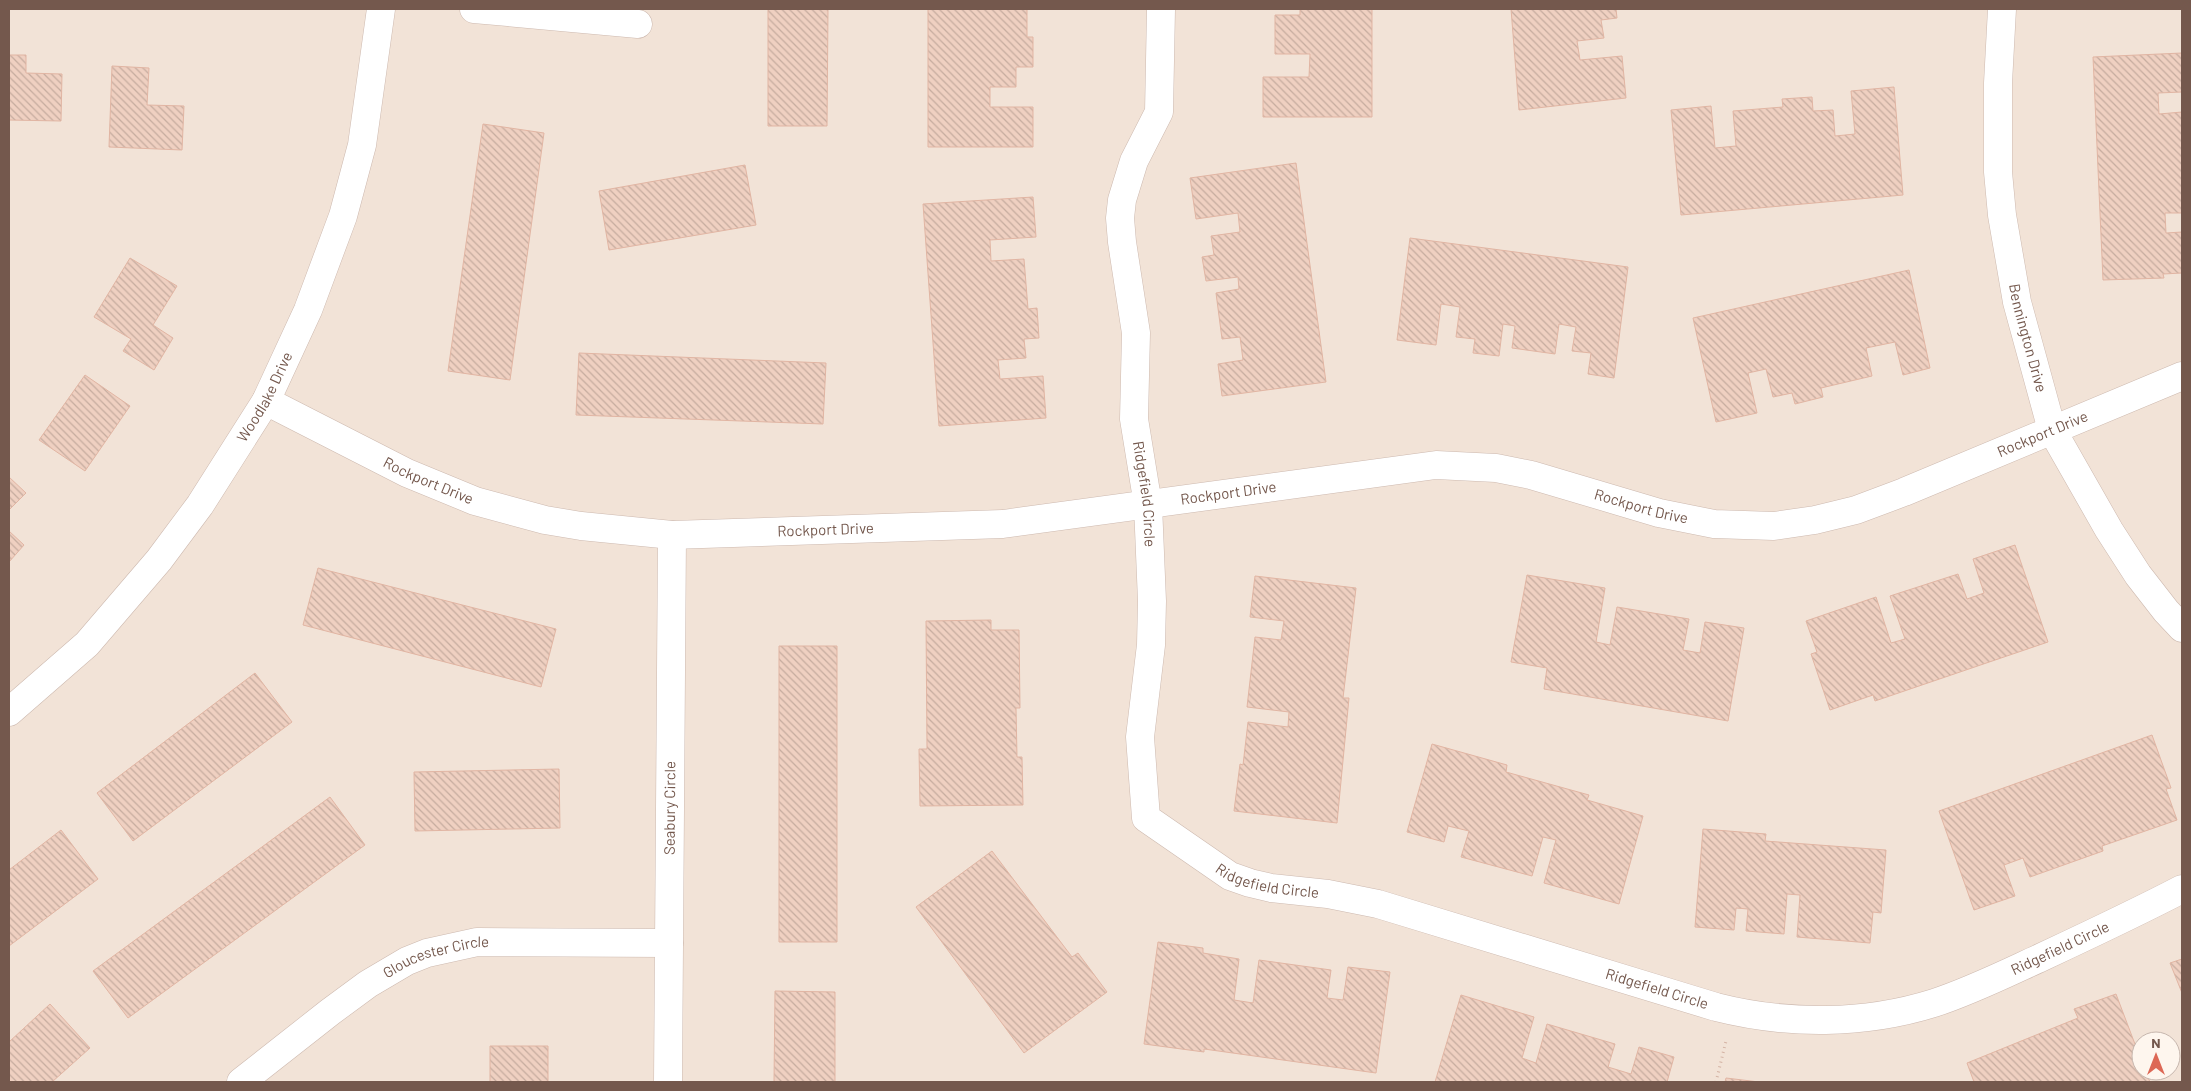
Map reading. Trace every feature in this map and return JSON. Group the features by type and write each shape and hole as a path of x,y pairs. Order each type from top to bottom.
{"street":[{"name":"Woodlake Drive","path":"9,712 87,644 159,560 200,505 266,401 308,310 343,216 362,145 381,9"},
{"path":"474,9 638,24"},
{"name":"Ridgefield Circle","path":"1160,9 1159,112 1134,162 1122,200 1120,218 1136,334 1134,419 1148,505 1152,601 1151,645 1140,737 1146,818 1230,876 1250,884 1328,894 1378,904 1731,1011 1801,1020 1862,1018 1934,1003 1978,986 2132,915 2182,889"},
{"name":"Bennington Drive","path":"2002,9 1998,83 1998,172 2002,215 2017,302 2052,430 2109,530 2138,575 2182,628"},
{"name":"Rockport Drive","path":"266,401 407,473 475,501 545,520 581,526 672,535 1003,524 1403,468 1465,465 1496,468 1530,475 1659,513 1714,524 1774,526 1814,520 1856,510 2182,376"},
{"name":"Seabury Circle","path":"668,1082 672,535"},
{"name":"Gloucester Circle","path":"241,1082 368,984 406,961 427,953 476,942 669,943"}],"path":[{"path":"1716,1082 1731,1011"}],"shaded area":[{"path":"9,9 2182,9 2182,1082 9,1082"}],"building":[{"path":"768,9 828,9 827,126 768,126"},
{"path":"928,9 1027,9 1027,37 1033,37 1033,67 1016,67 1016,87 990,87 990,107 1033,107 1033,147 928,147"},
{"path":"1300,9 1372,9 1372,117 1263,117 1263,77 1309,77 1310,54 1275,54 1275,15 1300,15"},
{"path":"1511,9 1616,9 1617,18 1601,20 1604,38 1577,41 1580,60 1622,56 1626,98 1519,110"},
{"path":"2182,53 2182,92 2158,93 2159,114 2182,112 2182,213 2165,213 2166,233 2182,232 2182,273 2163,274 2164,278 2103,280 2093,57"},
{"path":"9,55 26,55 26,73 62,74 61,121 9,120"},
{"path":"112,66 149,68 147,105 184,106 182,150 109,147"},
{"path":"1894,87 1903,195 1681,215 1671,110 1711,106 1715,148 1736,146 1733,111 1783,107 1782,99 1812,97 1813,111 1833,110 1835,136 1855,134 1851,91"},
{"path":"483,124 544,133 510,380 448,371"},
{"path":"1296,163 1326,382 1222,396 1218,364 1243,360 1240,337 1222,339 1216,293 1239,289 1238,277 1206,281 1202,257 1214,255 1211,236 1240,232 1238,213 1196,219 1190,178"},
{"path":"745,165 756,225 609,250 599,191"},
{"path":"1033,197 1036,237 990,240 991,261 1024,259 1028,309 1037,308 1039,338 1024,339 1026,358 998,360 1000,379 1043,376 1046,418 939,426 923,204"},
{"path":"1410,238 1628,267 1614,378 1588,374 1591,353 1572,351 1576,327 1559,324 1555,354 1512,348 1515,326 1503,324 1499,356 1473,353 1475,339 1456,337 1460,307 1441,304 1436,345 1397,340"},
{"path":"130,258 177,286 153,325 173,338 154,370 123,351 131,339 94,317"},
{"path":"1909,270 1930,368 1903,375 1895,342 1866,348 1872,376 1821,388 1823,397 1795,404 1792,393 1773,397 1766,369 1748,373 1757,413 1716,422 1693,318"},
{"path":"579,353 826,363 823,424 576,415"},
{"path":"85,375 130,406 85,471 39,440"},
{"path":"9,477 26,493 9,510"},
{"path":"9,531 24,545 9,562"},
{"path":"2015,545 2048,642 1875,701 1873,695 1830,710 1811,654 1817,652 1806,621 1876,597 1891,643 1905,639 1890,596 1958,574 1967,599 1984,593 1973,559"},
{"path":"318,568 556,629 541,687 303,625"},
{"path":"1527,575 1605,588 1596,642 1610,645 1617,607 1689,619 1683,650 1700,653 1705,622 1744,628 1728,721 1544,689 1547,668 1511,662"},
{"path":"1255,576 1356,588 1343,698 1349,698 1337,823 1234,811 1240,764 1243,765 1248,722 1288,727 1289,712 1247,707 1255,637 1281,640 1284,621 1250,617"},
{"path":"991,620 991,630 1019,630 1020,708 1016,708 1017,757 1022,757 1023,805 920,806 919,749 927,749 926,621"},
{"path":"779,646 837,646 837,942 779,942"},
{"path":"255,673 292,722 133,841 97,793"},
{"path":"2152,735 2171,788 2166,789 2177,820 2102,846 2103,851 2030,877 2023,858 2004,865 2015,896 1974,910 1939,811"},
{"path":"1432,744 1507,765 1506,772 1589,795 1587,800 1643,816 1619,904 1544,883 1556,840 1543,837 1532,876 1461,857 1469,831 1448,826 1444,842 1407,832"},
{"path":"559,769 560,828 415,831 414,772"},
{"path":"330,797 365,845 128,1018 93,971"},
{"path":"1703,829 1766,834 1765,841 1886,850 1881,913 1873,912 1870,943 1797,937 1800,895 1787,894 1784,934 1746,931 1748,909 1736,908 1734,930 1695,927"},
{"path":"61,830 98,879 9,946 9,870"},
{"path":"992,851 1072,957 1078,953 1107,992 1024,1053 916,907"},
{"path":"1158,942 1203,948 1203,953 1239,959 1234,1000 1253,1003 1259,960 1331,970 1327,998 1343,1000 1348,967 1390,972 1376,1073 1204,1049 1204,1052 1144,1044"},
{"path":"2182,959 2182,993 2170,963"},
{"path":"775,991 835,992 835,1082 774,1082"},
{"path":"2116,994 2131,1034 2131,1081 2150,1082 1974,1082 1967,1063 2078,1018 2074,1009"},
{"path":"1461,995 1534,1017 1522,1058 1536,1063 1547,1024 1615,1044 1608,1067 1631,1074 1639,1047 1674,1057 1667,1082 1435,1082"},
{"path":"50,1004 90,1048 52,1082 9,1082 9,1042"},
{"path":"490,1046 548,1046 548,1082 490,1082"},
{"path":"1726,1078 1759,1082 1725,1082"}]}
